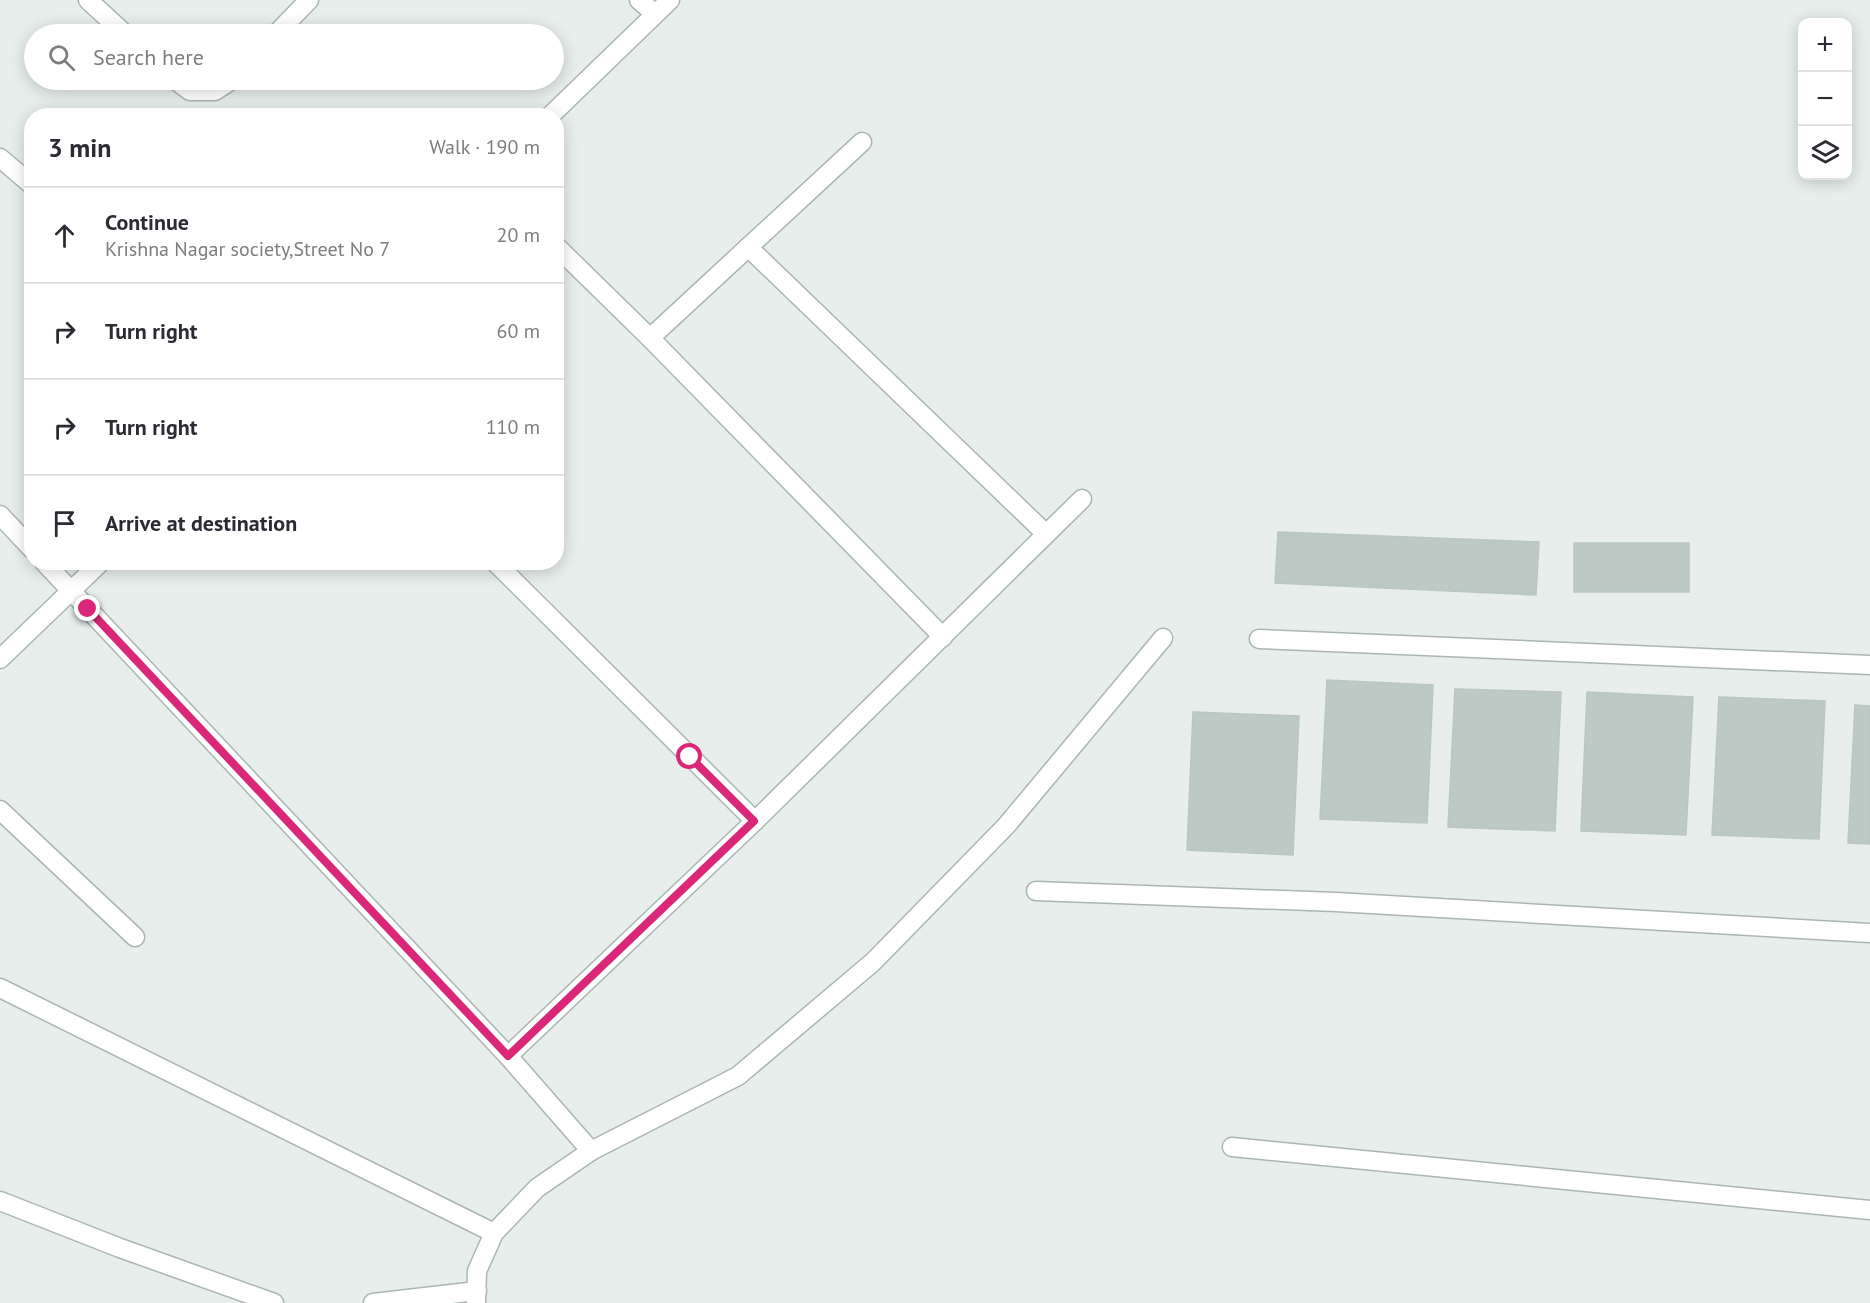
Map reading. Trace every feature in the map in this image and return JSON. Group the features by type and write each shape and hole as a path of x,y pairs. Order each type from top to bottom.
{"street":[{"path":"88,0 114,24"},
{"path":"286,24 309,0"},
{"path":"639,0 655,14"},
{"path":"558,108 670,0"},
{"path":"189,90 217,90"},
{"path":"650,338 862,142"},
{"path":"0,158 24,178"},
{"path":"748,247 1046,534"},
{"path":"564,254 650,338 943,637"},
{"path":"508,1056 754,821 1082,499"},
{"path":"0,515 24,540"},
{"path":"51,570 508,1056 591,1151"},
{"path":"0,659 93,570"},
{"path":"503,570 754,821"},
{"path":"373,1303 476,1297 477,1270 494,1233 537,1188 591,1151 738,1076 873,962 1006,826 1163,638"},
{"path":"1259,639 1870,665"},
{"path":"0,810 135,938"},
{"path":"1036,891 1336,902 1870,933"},
{"path":"0,988 494,1233"},
{"path":"1232,1147 1870,1210"},
{"path":"0,1201 120,1248 274,1303"}],"building":[{"path":"1278,532 1539,542 1536,595 1275,583"},
{"path":"1574,543 1689,543 1689,592 1574,592"},
{"path":"1327,680 1433,685 1427,823 1320,819"},
{"path":"1455,689 1561,692 1555,831 1448,827"},
{"path":"1587,692 1693,697 1686,835 1581,831"},
{"path":"1719,697 1825,701 1819,839 1712,835"},
{"path":"1855,705 1870,706 1870,844 1848,843"},
{"path":"1193,712 1299,716 1293,855 1187,850"}],"route":[{"path":"88,609 508,1056 754,821 690,757"}]}
